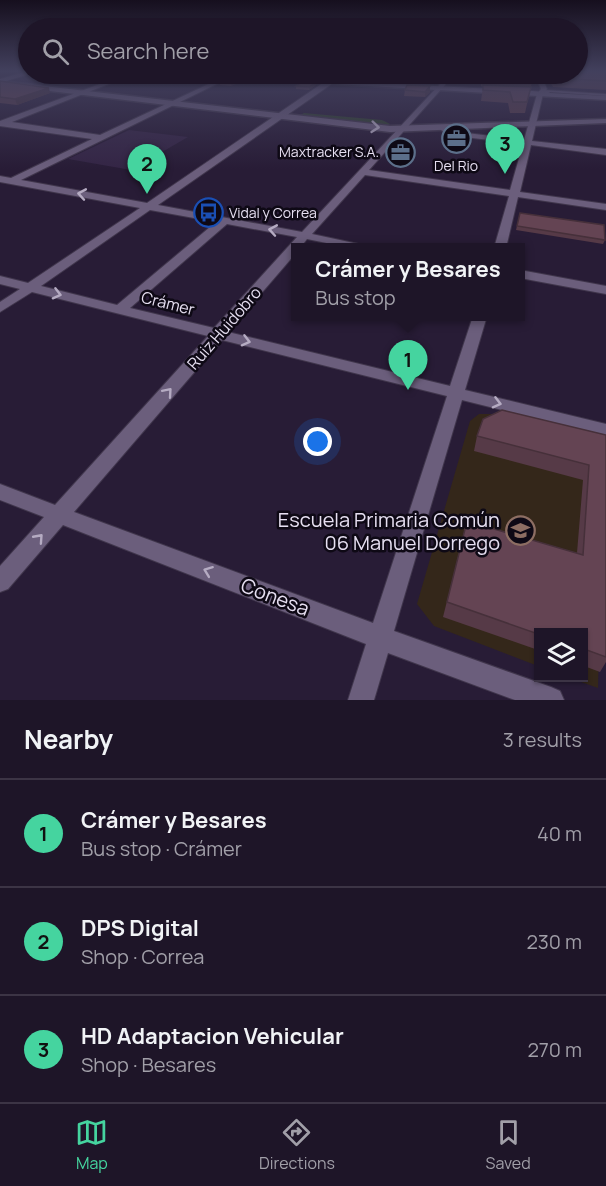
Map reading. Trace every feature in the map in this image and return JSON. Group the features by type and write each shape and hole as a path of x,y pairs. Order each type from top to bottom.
{"street":[{"path":"1,123 54,104"},
{"path":"159,104 401,129 441,128 606,112"},
{"path":"248,104 408,120 606,121"},
{"path":"0,308 299,104"},
{"name":"Ruiz Huidobro","path":"299,243 423,104"},
{"path":"501,243 539,104"},
{"path":"0,188 6,181 170,105"},
{"path":"1,123 101,138"},
{"path":"441,128 448,133 606,152"},
{"path":"363,172 606,207"},
{"path":"6,181 344,243"},
{"path":"120,309 224,221"},
{"name":"Ruiz Huidobro","path":"0,582 291,252"},
{"path":"525,275 606,290"},
{"name":"Crámer","path":"0,280 606,430"},
{"path":"361,700 479,321"},
{"name":"Conesa","path":"0,492 380,638 551,700"}],"shaded area":[{"path":"129,130 188,137 131,170 68,159"},
{"name":"Escuela Primaria Común 06 Manuel Dorrego","path":"479,414 490,414 604,442 598,688 581,682 588,682 588,628 534,628 534,664 434,626 417,604 470,421"}],"green space":[{"path":"304,113 382,120 390,124 386,126 299,116"}],"building":[{"path":"520,213 604,225 605,240 517,226"},
{"path":"502,410 606,435 606,657 588,650 588,628 534,628 534,633 447,602 467,521 583,555 589,465 477,436 483,419"}],"place":[{"name":"Del Rio","path":"456,139"},
{"name":"Maxtracker S.A.","path":"400,152"},
{"name":"HD Adaptacion Vehicular","path":"505,174"},
{"name":"DPS Digital","path":"147,194"},
{"name":"Vidal y Correa","path":"208,213"},
{"name":"Crámer y Besares","path":"408,390"},
{"name":"Escuela Primaria Común 06 Manuel Dorrego","path":"521,531"}]}
